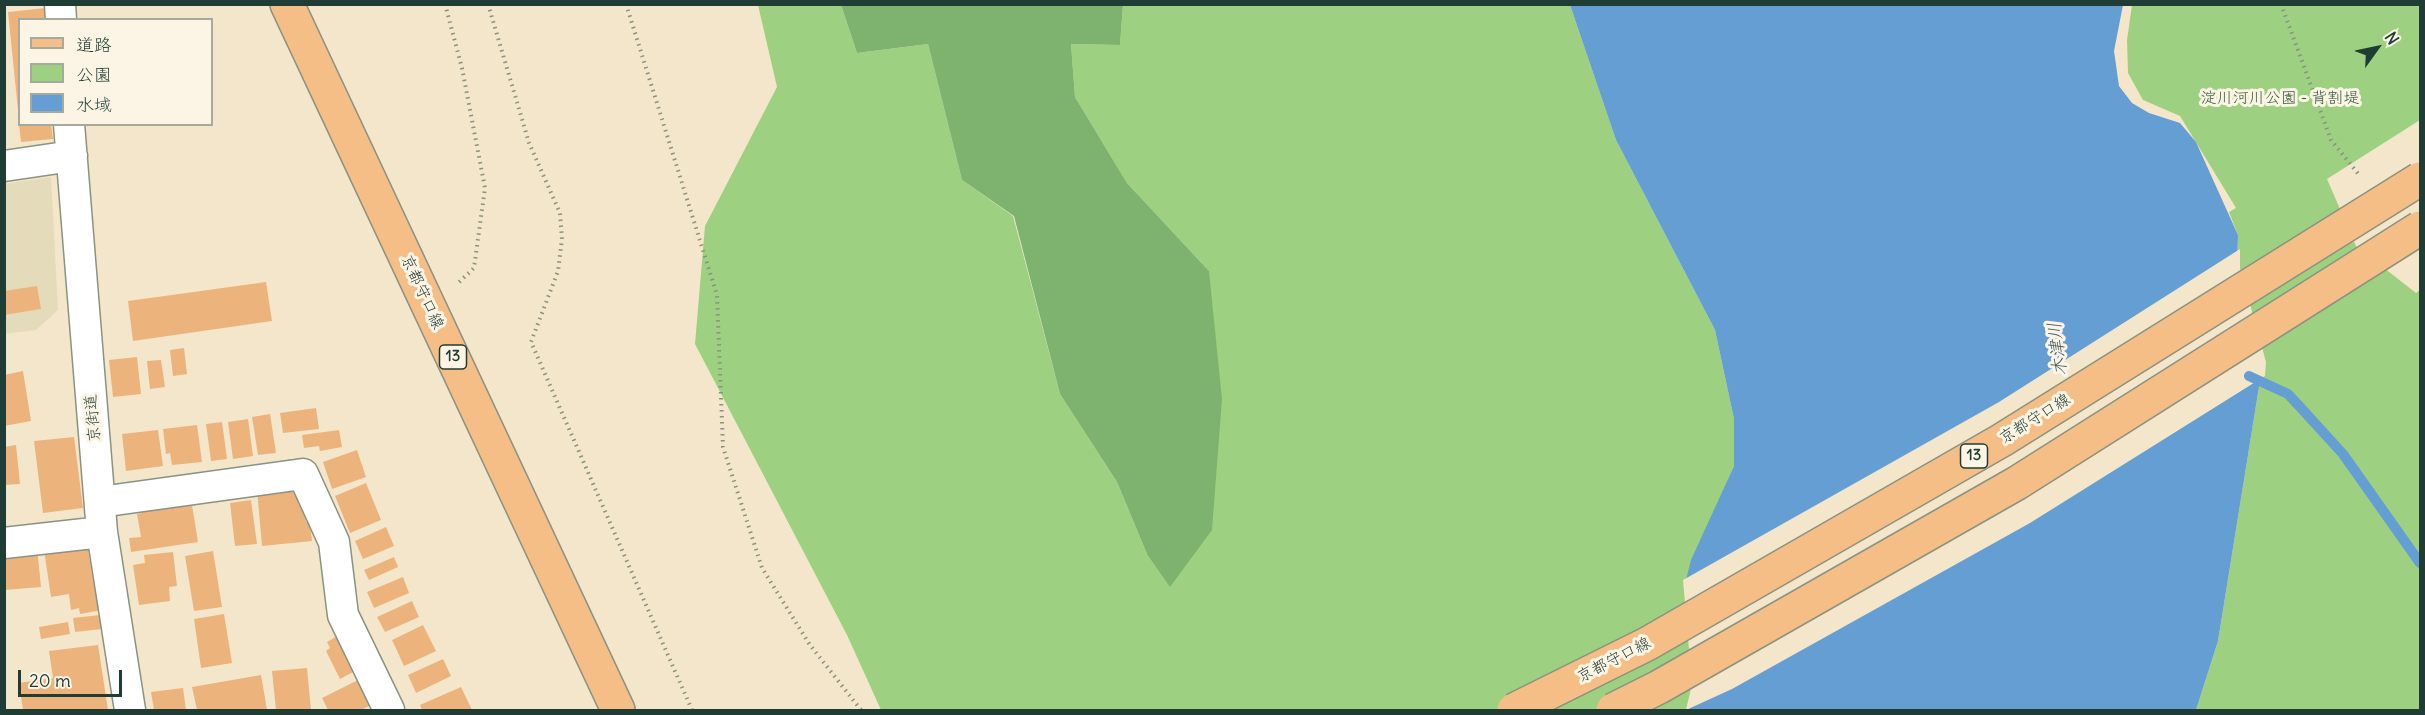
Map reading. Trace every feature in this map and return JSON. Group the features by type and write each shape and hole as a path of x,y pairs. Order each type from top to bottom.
{"main road":[{"name":"京都守口線","path":"287,4 618,711"},
{"name":"京都守口線","path":"1514,711 1647,644 2002,440 2421,179"},
{"path":"1612,711 1659,687 2017,483 2421,228"}],"street":[{"name":"京街道","path":"69,126 102,532 130,711"},
{"path":"4,166 72,156"},
{"path":"100,502 303,474 334,542 343,615 389,711"},
{"path":"4,543 102,532"}],"path":[{"path":"430,309 474,268 485,188 462,68 445,4"},
{"path":"488,4 529,143 560,213 562,239 558,271 531,342 692,711"},
{"path":"626,4 717,295 723,447 762,568 810,645 861,711"},
{"path":"2281,4 2331,140 2361,177"}],"shaded area":[{"path":"51,177 58,310 36,330 5,334 4,184"}],"green space":[{"path":"758,5 841,5 857,53 928,44 962,180 1013,216 1060,394 1117,482 1147,554 1209,271 1127,183 1075,97 1071,44 1120,45 1123,5 1570,5 1616,140 1715,330 1734,419 1734,466 1719,501 1695,684 1689,710 881,710 847,635 695,344 705,226 777,87"},
{"path":"841,5 1123,5 1120,45 1071,44 1075,97 1127,183 1209,271 1222,399 1212,530 1170,587 1147,554 1117,482 1060,394 1014,216 962,180 928,44 857,53"},
{"name":"淀川河川公園 - 背割堤","path":"2132,5 2420,5 2420,120 2327,179 2356,246 2416,293 2420,290 2420,710 2196,710 2218,641 2263,362 2237,269 2238,235 2229,212 2236,208 2180,116 2143,100 2128,73 2127,40"}],"water":[{"name":"木津川","path":"1570,5 2123,5 2114,51 2119,86 2132,103 2149,113 2180,123 2196,142 2238,235 2237,269 2263,362 2218,641 2196,710 1689,710 1695,684 1686,580 1691,560 1734,466 1734,419 1715,330 1616,140"}],"pier":[{"path":"2240,249 2240,268 2266,362 2265,376 2030,523 1732,689 1686,710 1692,684 1683,580 1999,402"}],"building":[{"path":"46,8 47,18 18,18 18,110 8,12"},
{"path":"19,126 51,126 53,139 21,142"},
{"path":"266,282 272,321 133,341 128,301"},
{"path":"37,286 41,309 4,315 4,291"},
{"path":"184,348 187,374 173,376 170,350"},
{"path":"137,357 141,394 113,397 109,360"},
{"path":"161,360 165,387 150,389 147,361"},
{"path":"23,371 31,421 4,426 4,375"},
{"path":"316,408 319,429 283,433 280,413"},
{"path":"270,414 276,453 258,455 252,417"},
{"path":"248,419 253,456 233,459 228,422"},
{"path":"222,422 227,459 211,461 206,424"},
{"path":"197,425 202,462 172,465 170,453 166,454 163,429"},
{"path":"158,430 163,466 126,471 122,434"},
{"path":"339,430 342,447 320,451 319,446 304,448 302,435"},
{"path":"74,437 83,508 43,513 34,441"},
{"path":"16,445 20,484 4,485 4,447"},
{"path":"357,450 366,477 332,489 323,462"},
{"path":"366,483 381,520 350,533 335,496"},
{"path":"303,486 306,522 310,522 312,541 262,546 257,490"},
{"path":"191,499 198,542 131,552 129,538 141,537 137,514 142,513 141,507"},
{"path":"251,500 257,544 235,546 230,503"},
{"path":"386,527 394,546 363,559 355,541"},
{"path":"87,544 95,592 99,592 102,610 80,614 79,608 71,610 69,594 51,597 44,550"},
{"path":"37,547 41,587 4,590 4,550"},
{"path":"213,551 222,607 194,611 185,556"},
{"path":"173,552 177,586 169,587 170,601 139,605 133,565 145,563 144,555"},
{"path":"394,557 398,567 369,580 364,570"},
{"path":"403,577 409,593 374,608 367,592"},
{"path":"412,601 419,617 385,632 377,617"},
{"path":"224,614 232,663 201,668 194,619"},
{"path":"100,615 102,629 75,632 73,618"},
{"path":"68,622 70,634 41,639 39,627"},
{"path":"423,625 436,651 404,666 392,640"},
{"path":"339,635 357,670 340,679 326,651 330,648 327,642"},
{"path":"98,645 108,710 23,710 19,683 53,678 49,651"},
{"path":"443,659 451,676 416,693 408,675"},
{"path":"307,668 311,710 276,710 272,671"},
{"path":"261,675 267,710 197,710 192,687"},
{"path":"360,679 373,704 361,710 328,710 322,698"},
{"path":"461,687 472,710 422,710 420,705"},
{"path":"183,688 186,710 154,710 151,692"}],"waterway":[{"path":"2249,376 2288,394 2301,408 2343,454 2420,563"}]}
